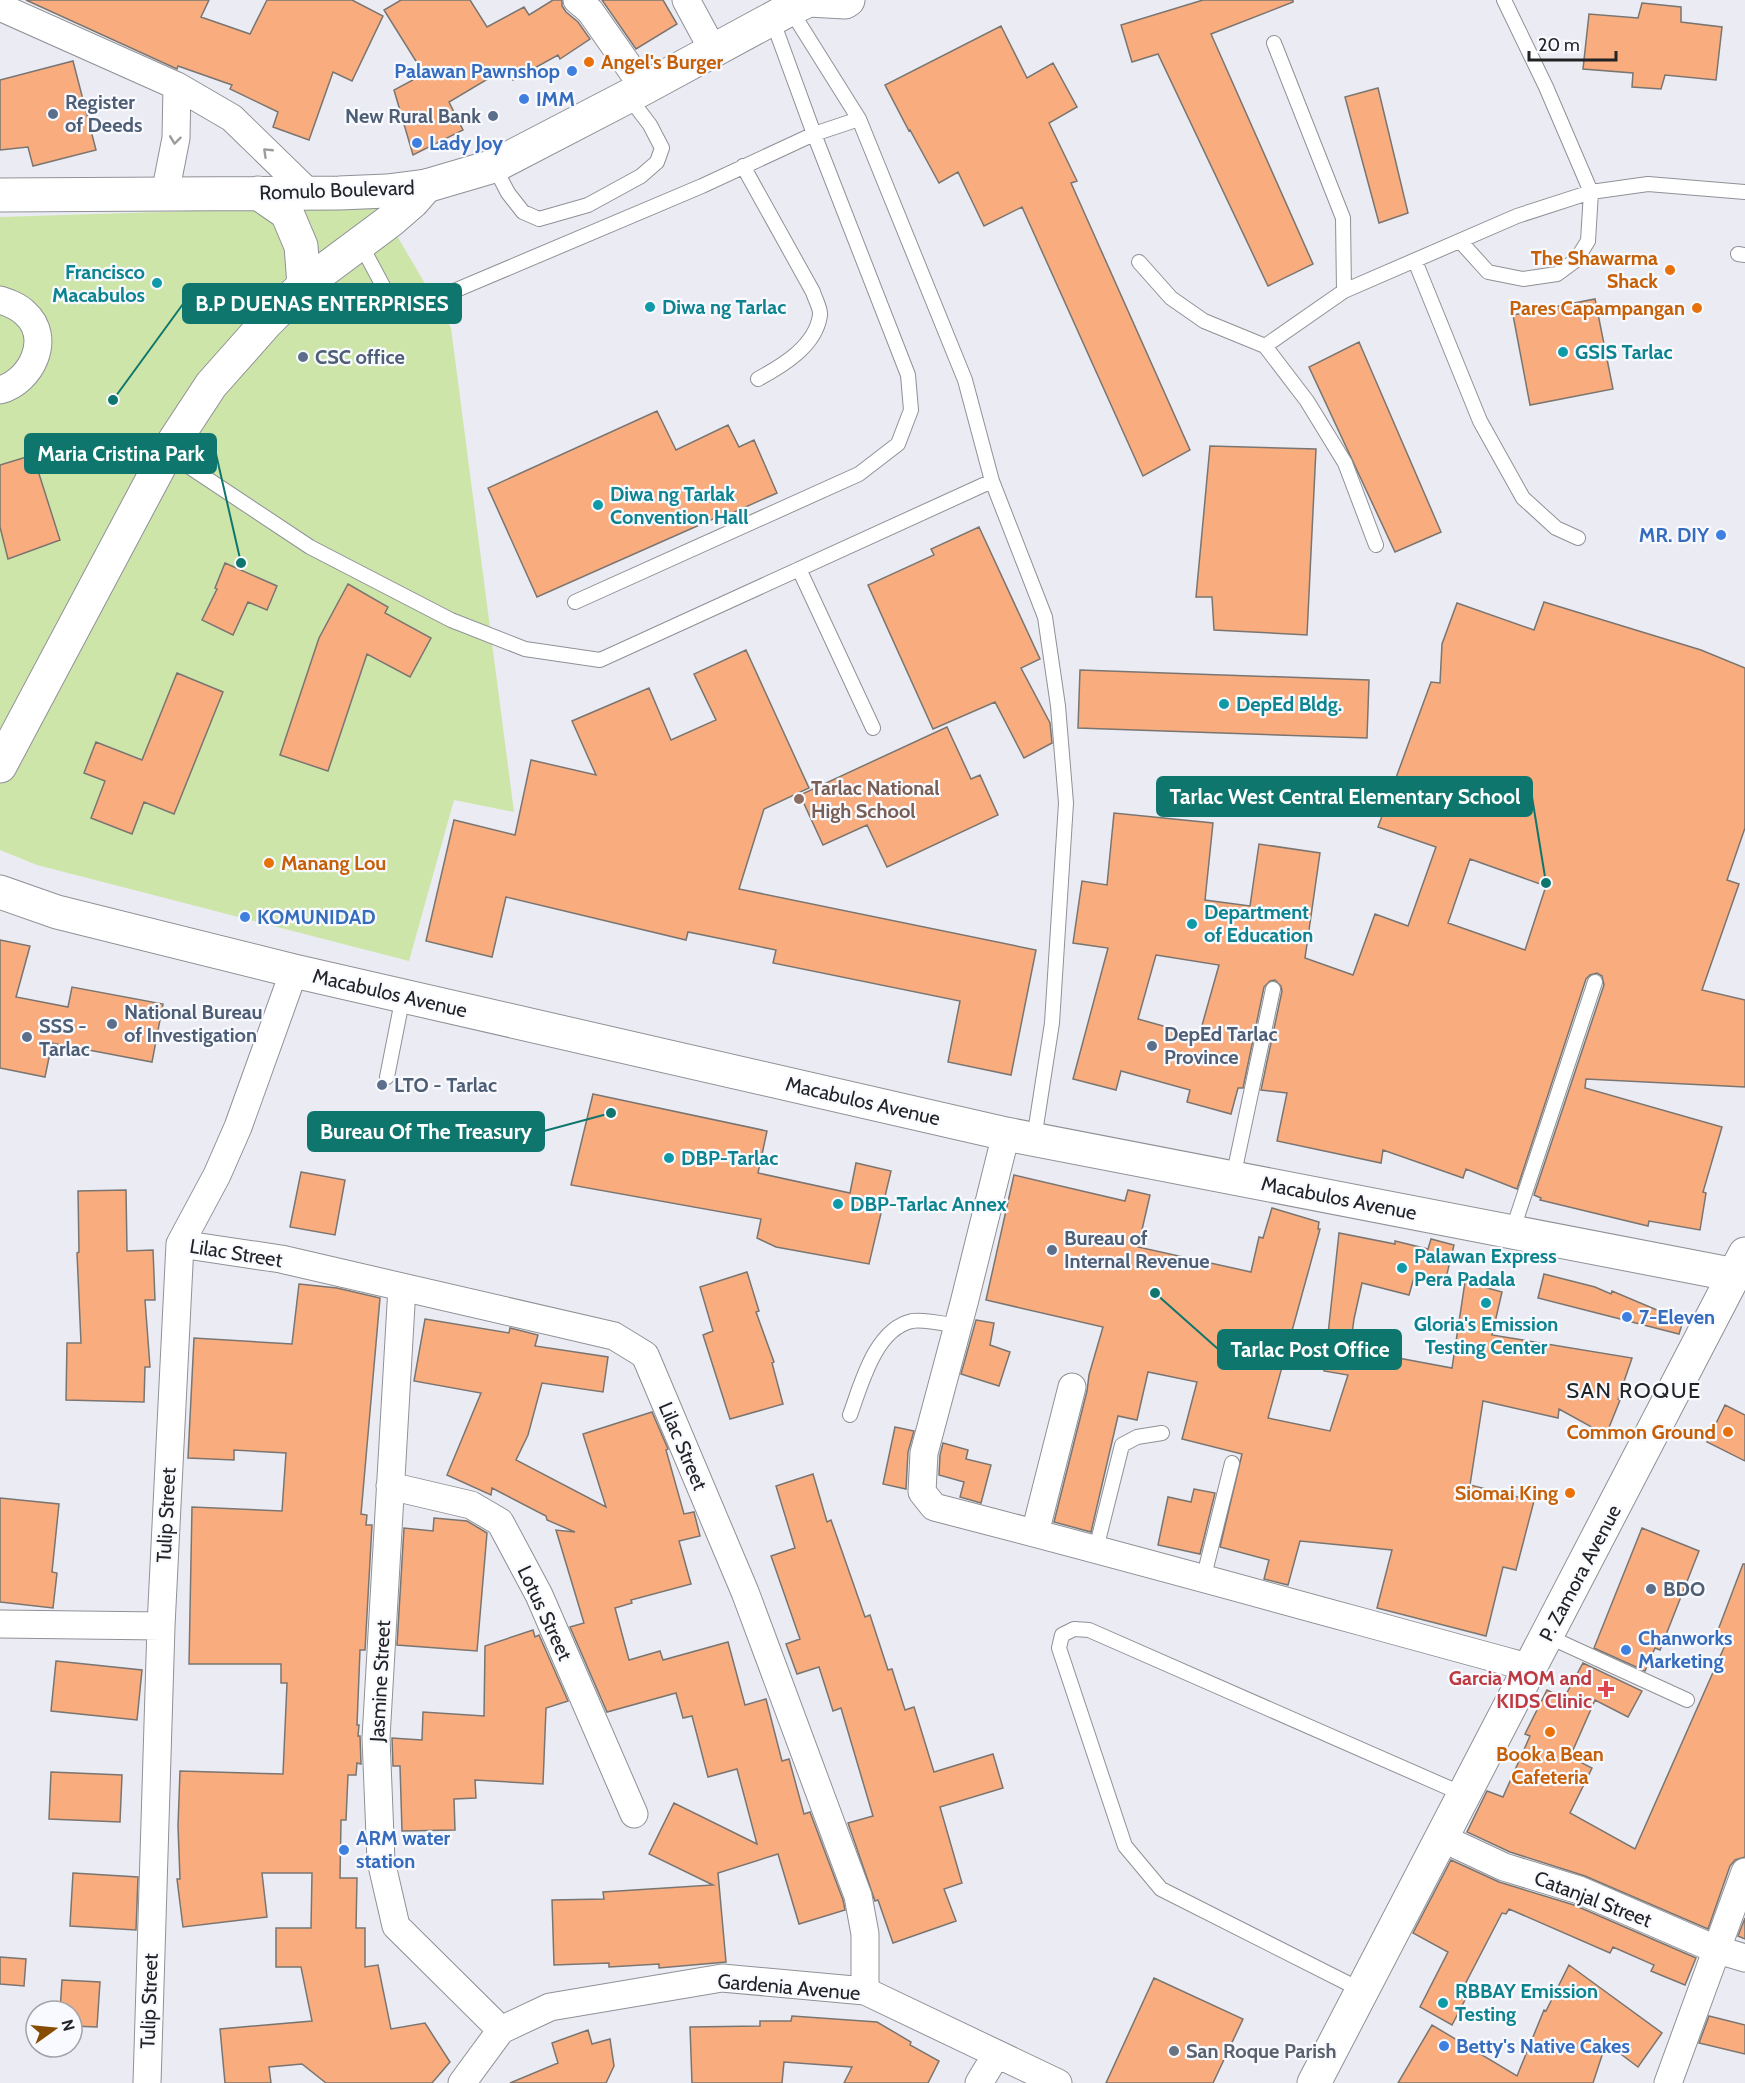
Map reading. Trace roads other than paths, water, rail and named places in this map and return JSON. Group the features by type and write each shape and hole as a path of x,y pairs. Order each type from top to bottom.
{"main road":[{"path":"795,7 848,0"},
{"name":"Romulo Boulevard","path":"0,195 309,193 387,191 426,186 494,166 795,7"},
{"path":"0,766 167,452 211,385 266,323 304,285 413,201 426,186"},
{"path":"258,193 287,213 301,246 304,285"},
{"name":"Macabulos Avenue","path":"0,891 57,912 294,971 1020,1136 1512,1232 1740,1264"},
{"name":"P. Zamora Avenue","path":"1314,2083 1740,1264"}],"street":[{"path":"577,0 590,11 636,92"},
{"path":"686,0 713,50"},
{"path":"0,7 177,86 232,118 309,193"},
{"path":"165,194 176,138 177,86"},
{"path":"0,300 26,313 35,326 38,343 35,360 24,378 11,387 0,390"},
{"name":"Tulip Street","path":"147,2083 161,1626 180,1244 217,1175 238,1126 294,971"},
{"path":"1020,1136 958,1326 924,1453 922,1492 933,1507 1096,1549 1531,1668"},
{"name":"Lilac Street","path":"180,1244 281,1259 614,1335 645,1355 745,1592 858,1896 865,1934 865,1992"},
{"name":"Jasmine Street","path":"402,1287 376,1738 381,1861 396,1926 501,2030"},
{"path":"1035,1533 1072,1388"},
{"name":"Lotus Street","path":"390,1486 471,1505 501,1522 539,1595 634,1814"},
{"path":"0,1624 161,1626"},
{"name":"Catanjal Street","path":"1442,1838 1503,1867 1579,1890 1715,1949 1745,1958"},
{"path":"1668,2083 1745,1872"},
{"name":"Gardenia Avenue","path":"462,2083 501,2030 550,2007 722,1978 865,1992 1058,2083"},
{"path":"979,2083 996,2055"}],"lane":[{"path":"1460,241 1488,273 1523,279 1557,274 1576,260 1588,241 1591,192 1546,87 1504,0"},
{"path":"795,7 860,119 965,380 992,481 1045,616 1058,706 1066,803 1052,1023 1020,1136"},
{"path":"575,602 859,474 898,444 910,410 908,375 814,134 795,7"},
{"path":"1274,43 1343,218 1344,291"},
{"path":"494,166 508,193 523,212 539,219 588,206 641,176 657,162 662,148 636,92"},
{"path":"360,243 390,299 403,309 416,307 702,186 814,134 860,119"},
{"path":"743,166 813,292 820,314 811,339 788,362 758,379"},
{"path":"1265,346 1344,291 1517,216 1591,192 1648,183 1745,192"},
{"path":"1415,261 1480,421 1523,498 1556,528 1578,538"},
{"path":"1139,262 1171,298 1204,321 1265,346 1306,401 1345,463 1376,545"},
{"path":"167,452 310,547 451,620 525,649 600,660 992,481"},
{"path":"798,569 873,728"},
{"path":"1512,1232 1594,982"},
{"path":"1233,1178 1273,989"},
{"path":"387,1077 403,996"},
{"path":"850,1414 873,1353 896,1328 913,1321 958,1326"},
{"path":"1096,1549 1122,1445 1137,1437 1162,1433"},
{"path":"1203,1580 1232,1463"},
{"path":"1363,1991 1161,1889 1125,1846 1059,1648 1062,1635 1074,1629 1089,1630 1465,1795"},
{"path":"1547,1636 1687,1700"}],"place":[{"name":"Angel's Burger","path":"589,62"},
{"name":"Palawan Pawnshop","path":"572,71"},
{"name":"IMM","path":"524,99"},
{"name":"Register of Deeds","path":"53,114"},
{"name":"New Rural Bank","path":"493,116"},
{"name":"Lady Joy","path":"417,143"},
{"name":"The Shawarma Shack","path":"1670,270"},
{"name":"Francisco Macabulos","path":"157,283"},
{"name":"Diwa ng Tarlac","path":"650,307"},
{"name":"Pares Capampangan","path":"1697,308"},
{"name":"GSIS Tarlac","path":"1563,352"},
{"name":"CSC office","path":"303,357"},
{"name":"B.P DUENAS ENTERPRISES","path":"113,400"},
{"name":"Diwa ng Tarlak Convention Hall","path":"598,505"},
{"name":"MR. DIY","path":"1721,535"},
{"name":"Maria Cristina Park","path":"241,563"},
{"name":"DepEd Bldg.","path":"1224,704"},
{"name":"Tarlac National High School","path":"799,799"},
{"name":"Manang Lou","path":"269,863"},
{"name":"Tarlac West Central Elementary School","path":"1546,883"},
{"name":"KOMUNIDAD","path":"245,917"},
{"name":"Department of Education","path":"1192,924"},
{"name":"National Bureau of Investigation","path":"112,1024"},
{"name":"SSS - Tarlac","path":"27,1037"},
{"name":"DepEd Tarlac Province","path":"1152,1046"},
{"name":"LTO - Tarlac","path":"382,1085"},
{"name":"Bureau Of The Treasury","path":"611,1113"},
{"name":"DBP-Tarlac","path":"669,1158"},
{"name":"DBP-Tarlac Annex","path":"838,1204"},
{"name":"Bureau of Internal Revenue","path":"1052,1250"},
{"name":"Palawan Express Pera Padala","path":"1402,1268"},
{"name":"Tarlac Post Office","path":"1155,1293"},
{"name":"Gloria's Emission Testing Center","path":"1486,1303"},
{"name":"7-Eleven","path":"1627,1317"},
{"name":"Common Ground","path":"1728,1432"},
{"name":"Siomai King","path":"1570,1493"},
{"name":"BDO","path":"1651,1589"},
{"name":"Chanworks Marketing","path":"1626,1650"},
{"name":"Garcia MOM and KIDS Clinic","path":"1606,1689"},
{"name":"Book a Bean Cafeteria","path":"1550,1732"},
{"name":"ARM water station","path":"344,1850"},
{"name":"RBBAY Emission Testing","path":"1443,2003"},
{"name":"Betty's Native Cakes","path":"1444,2046"},
{"name":"San Roque Parish","path":"1174,2051"}],"district":[{"name":"SAN ROQUE","path":"1634,1390"}]}
